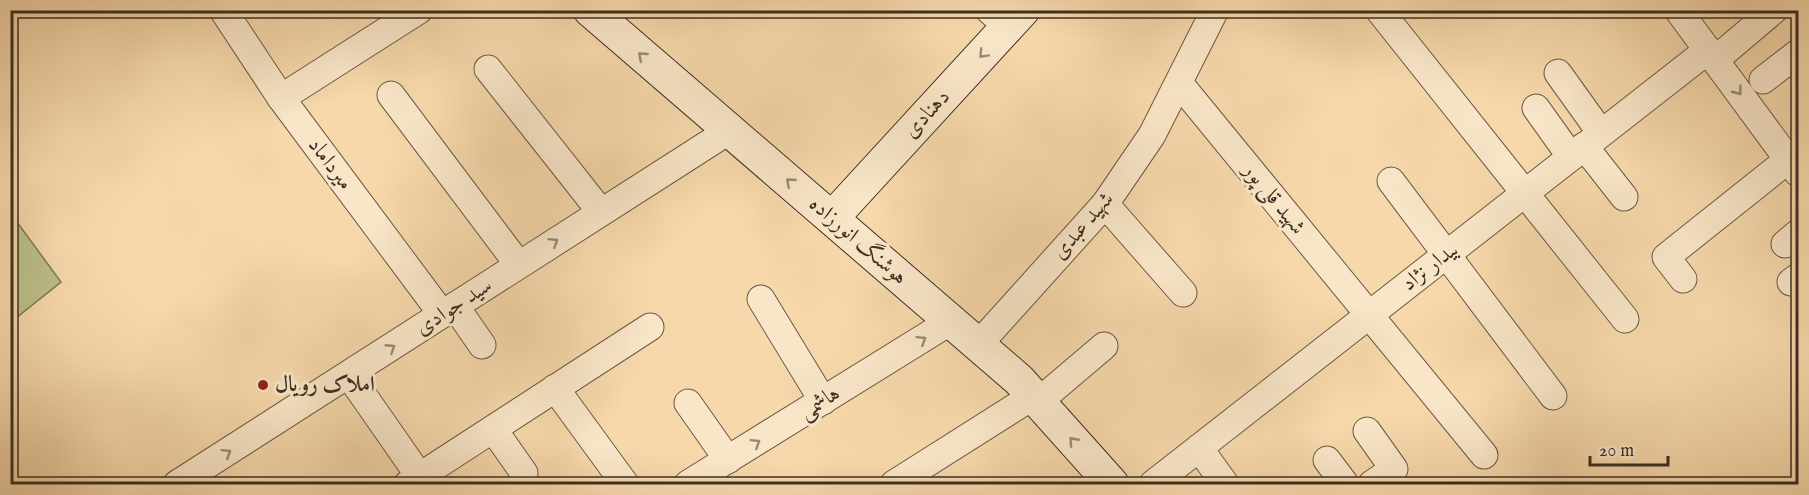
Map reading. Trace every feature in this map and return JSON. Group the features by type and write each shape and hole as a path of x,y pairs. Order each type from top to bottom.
{"main road":[{"name":"هوشنگ انورزاده","path":"590,10 695,103 702,106 1019,380 1112,484"},
{"name":"دهنادی","path":"832,218 1006,16"}],"street":[{"path":"281,98 419,10"},
{"name":"شهید عبدی","path":"978,345 1105,204 1152,135 1215,10"},
{"path":"1379,10 1625,319"},
{"path":"1678,10 1794,166 1666,257 1683,279"},
{"name":"بیدار نژاد","path":"1153,484 1586,146 1774,10"},
{"name":"میرداماد","path":"230,13 281,98 449,310 482,345"},
{"path":"1763,80 1798,53"},
{"path":"488,69 601,212"},
{"path":"1558,73 1586,146 1624,197"},
{"name":"شهید قلی پور","path":"1175,90 1370,315 1484,455"},
{"path":"391,94 518,264"},
{"path":"1536,108 1586,146"},
{"name":"سید جوادی","path":"177,484 730,130"},
{"path":"1391,181 1553,396"},
{"path":"1105,204 1183,293"},
{"path":"761,299 823,401"},
{"name":"هاشمی","path":"688,484 951,321"},
{"path":"349,375 414,481 650,327"},
{"path":"894,484 1036,399 1104,346"},
{"path":"555,388 625,484"},
{"path":"688,403 728,460"},
{"path":"493,429 524,473"},
{"path":"1367,431 1394,469 1372,484"},
{"path":"1199,448 1225,484"},
{"path":"1327,460 1345,484"}],"green space":[{"path":"11,214 61,282 11,322"}],"place":[{"name":"املاک رویال","path":"263,385"}]}
